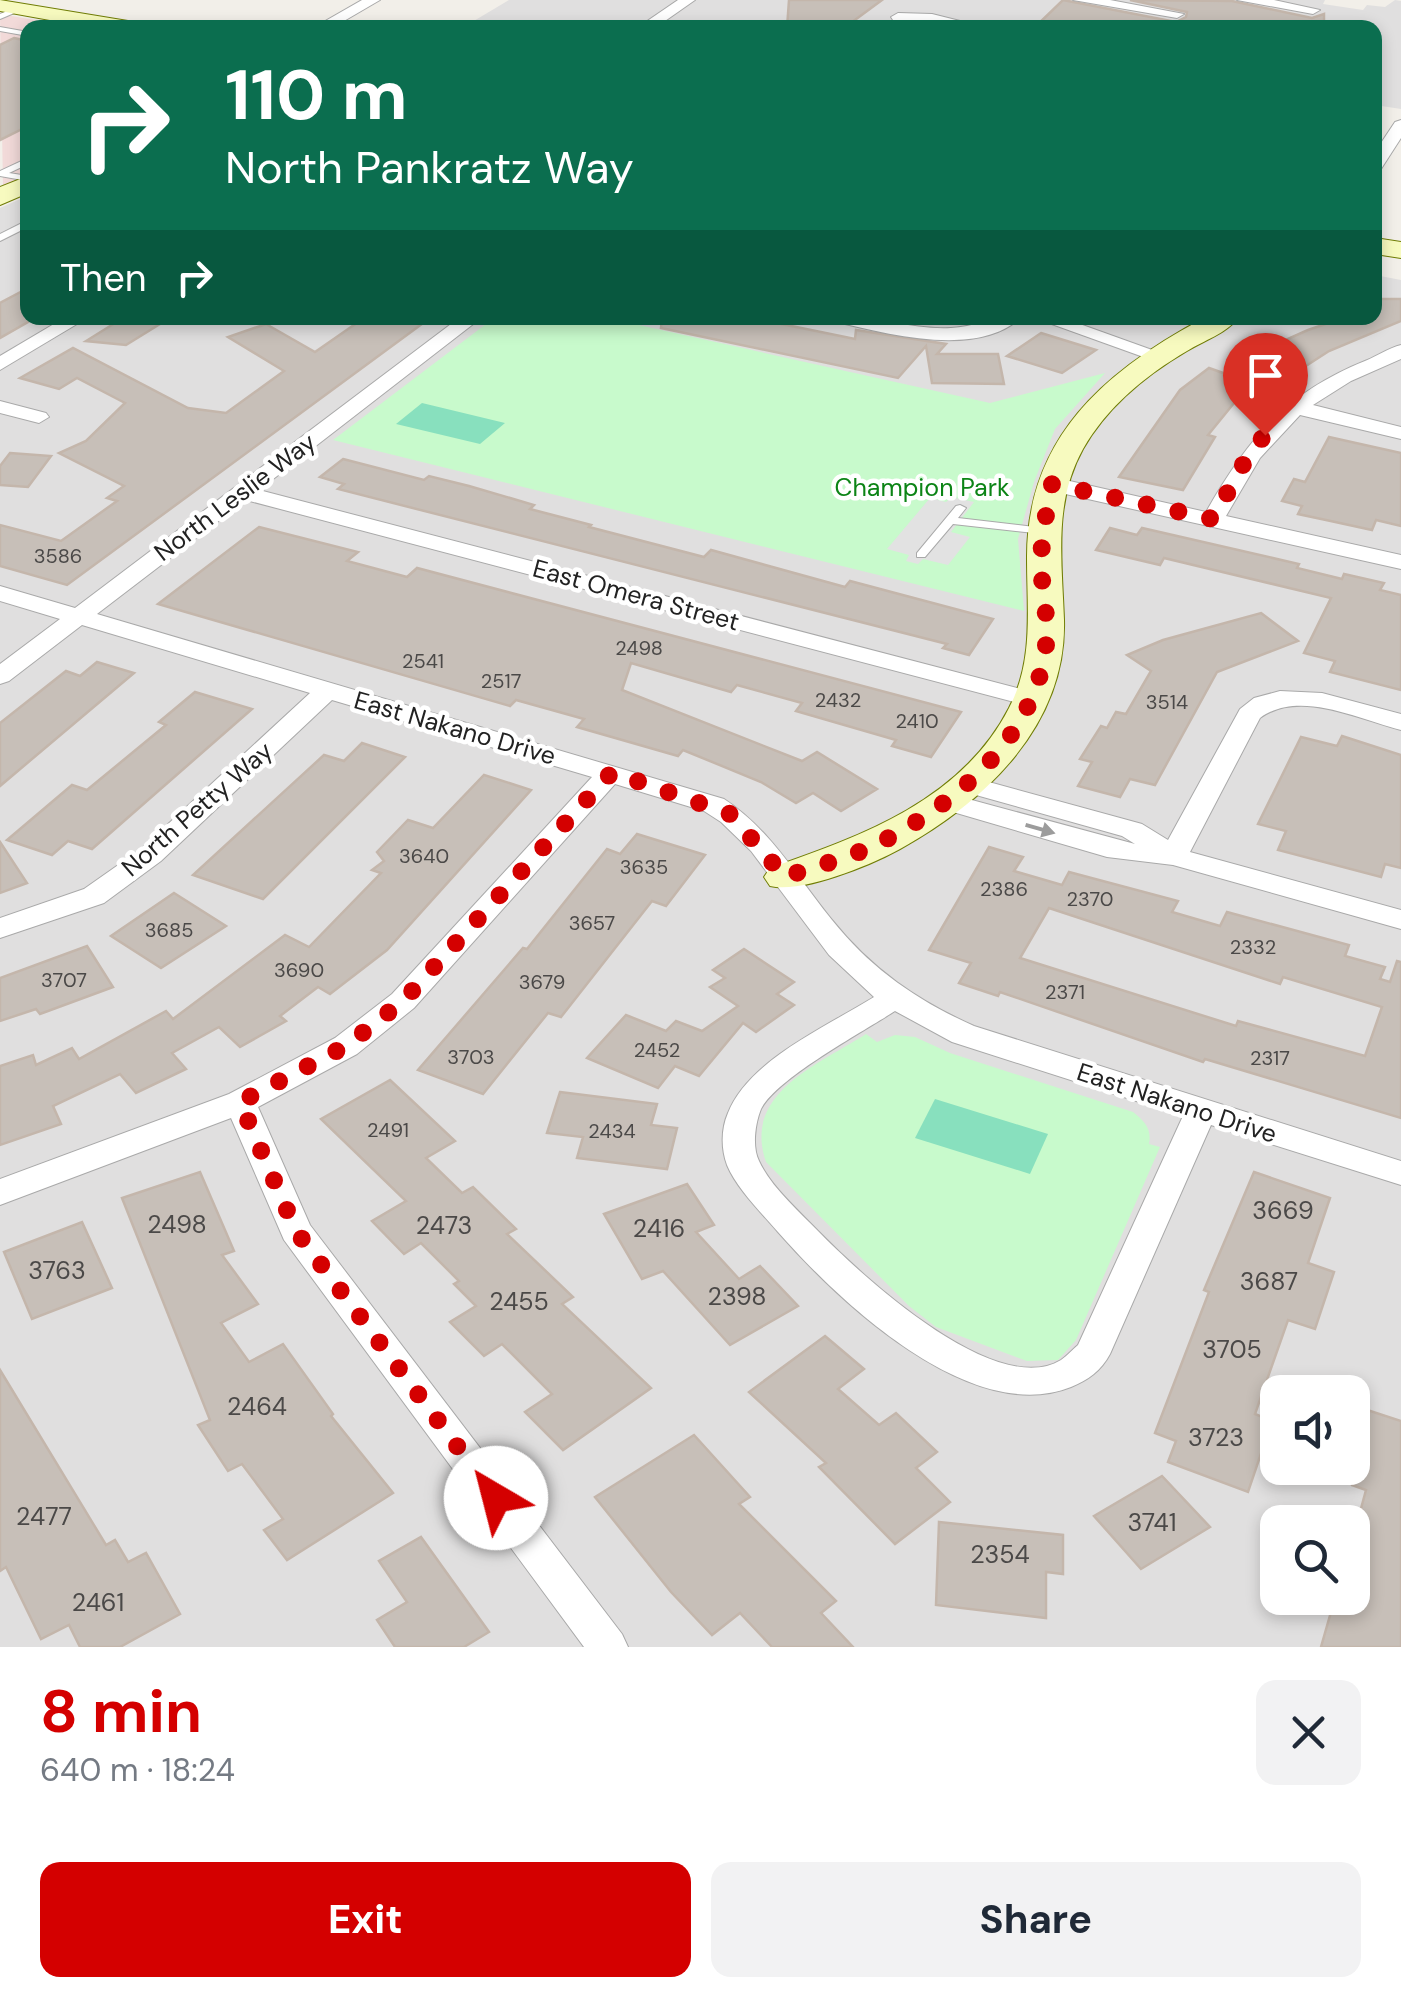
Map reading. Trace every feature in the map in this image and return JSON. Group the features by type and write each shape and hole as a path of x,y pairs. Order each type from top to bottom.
{"street":[{"path":"335,20 373,0"},
{"path":"657,20 688,0"},
{"path":"1080,0 1177,14"},
{"path":"1171,20 1190,0"},
{"path":"1244,0 1314,10"},
{"path":"6,7 85,20"},
{"path":"898,18 942,20"},
{"path":"1382,155 1401,125"},
{"path":"0,364 65,325"},
{"name":"North Leslie Way","path":"0,676 462,325"},
{"path":"880,325 957,336 998,325"},
{"path":"1071,325 1165,350"},
{"path":"1107,325 1165,350"},
{"path":"785,877 878,844 957,793 1005,743 1031,698 1046,646 1043,531 1052,484 1064,457 1095,409 1165,350 1211,325"},
{"path":"1213,519 1250,452 1293,407 1401,351"},
{"path":"0,407 39,418"},
{"path":"1293,407 1401,434"},
{"path":"1052,484 1401,562"},
{"name":"East Omera Street","path":"242,492 1031,698"},
{"name":"East Nakano Drive","path":"0,593 326,692 612,772 730,814 826,932 892,998 963,1034 1401,1173"},
{"name":"North Petty Way","path":"0,928 94,896 151,854 326,692"},
{"path":"1174,856 1250,714 1272,699 1300,698 1401,722"},
{"path":"0,1192 240,1102 346,1046 403,1001 612,772"},
{"path":"957,793 1132,830 1174,856 1401,920"},
{"path":"892,998 766,1080 740,1116 737,1145 742,1164 849,1282 916,1337 1010,1379 1029,1382 1066,1377 1082,1368 1092,1354 1201,1112"},
{"path":"240,1102 296,1231 608,1647"}],"lane":[{"path":"921,555 960,508"},
{"path":"950,520 1043,531"}],"shaded area":[{"path":"509,0 1325,0 1323,4 1363,10 1367,5 1385,7 1395,0 1401,1 1401,109 1382,106 1382,20 475,20"},
{"path":"0,14 36,20 20,20 20,178 3,187"},
{"name":"Champion Park","path":"20,199 20,325 1382,325 1382,276 1401,280 1401,1647 0,1647 0,208"},
{"path":"951,497 974,502 951,532 970,537 948,565 923,559 918,564 906,561 909,555 887,549 930,498 946,502"}],"green space":[{"name":"Champion Park","path":"485,325 639,325 990,403 1105,373 1055,429 1034,482 1018,539 1024,611 333,440"},
{"path":"422,403 505,423 480,444 396,424"},
{"path":"866,1034 877,1042 895,1035 915,1037 950,1053 1133,1112 1146,1125 1149,1144 1160,1147 1076,1340 1058,1360 1027,1361 936,1327 909,1306 766,1162 761,1138 774,1099 807,1070"},
{"path":"935,1099 1048,1134 1030,1174 915,1138"}],"building":[{"path":"789,0 882,0 855,20 788,20"},
{"path":"1063,0 1166,20 1042,20"},
{"path":"1130,0 1232,1 1312,18 1324,14 1324,20 1180,20 1187,12"},
{"path":"20,39 20,130 0,140 0,45"},
{"path":"20,292 23,325 0,338 0,303"},
{"path":"1382,299 1401,299 1401,321 1329,351 1284,380 1278,378 1255,396 1243,392 1208,435 1215,437 1183,490 1119,477 1180,390 1209,368 1226,374 1263,350 1323,325 1382,325"},
{"path":"112,325 158,325 126,345 86,341"},
{"path":"268,325 315,352 354,325 420,325 67,585 0,566 0,525 61,541 117,501 107,498 124,486 59,453 86,441 125,403 77,378 59,389 20,378 73,348 188,408 226,413 284,371 228,337"},
{"path":"787,325 855,339 856,330 946,344 937,354 998,354 1004,384 932,383 926,346 898,378 661,328"},
{"path":"1041,333 1096,350 1062,373 1007,356"},
{"path":"1329,437 1401,453 1401,526 1376,520 1372,530 1298,514 1302,506 1282,501 1294,479 1305,482"},
{"path":"10,453 51,456 28,487 0,485 0,466"},
{"path":"343,459 424,480 429,476 469,486 534,505 530,509 589,527 704,557 711,550 845,587 850,581 993,619 969,655 943,648 947,644 338,489 344,484 320,477"},
{"path":"259,527 358,552 347,561 407,577 417,568 961,712 931,757 892,746 896,740 796,711 802,703 737,685 731,692 631,663 622,690 802,761 817,752 877,789 841,811 813,793 796,803 761,782 683,750 678,756 577,727 584,719 516,700 510,706 158,604"},
{"path":"1110,528 1137,535 1142,528 1299,564 1297,568 1342,579 1344,574 1384,583 1380,590 1401,595 1401,690 1330,672 1335,661 1304,653 1331,598 1164,558 1160,565 1096,550"},
{"path":"1261,613 1298,641 1217,672 1155,785 1130,779 1120,797 1078,786 1092,762 1080,759 1101,726 1107,728 1116,712 1126,714 1151,671 1127,655 1163,640"},
{"path":"97,662 134,673 0,786 0,723 66,671 80,676"},
{"path":"195,692 252,709 92,849 68,841 52,855 7,840 72,785 87,790 166,725 159,722"},
{"path":"1342,736 1401,755 1401,868 1385,864 1381,877 1278,850 1286,831 1258,824 1301,737 1337,746"},
{"path":"362,743 405,757 263,899 193,875 324,755 344,761"},
{"path":"484,775 531,790 387,950 330,994 318,987 280,1016 286,1021 240,1047 219,1027 172,1053 186,1069 136,1093 120,1074 53,1106 61,1124 0,1145 0,1066 33,1055 36,1065 72,1048 79,1059 166,1011 173,1019 285,935 309,947 381,873 372,870 384,861 377,852 408,820 433,828"},
{"path":"637,834 705,855 666,906 652,901 561,1017 548,1013 483,1094 418,1070 523,948 527,949 607,849 620,854"},
{"path":"0,842 27,883 0,893"},
{"path":"989,847 1023,857 1014,871 1062,885 1069,872 1178,901 1172,912 1220,926 1227,912 1349,945 1345,956 1385,967 1380,979 1390,982 1397,961 1401,962 1401,1118 1205,1059 1203,1062 1000,992 998,996 959,983 971,963 929,950","holes":["1049,908 1280,984 1283,977 1382,1007 1365,1056 1238,1021 1236,1026 1020,958"]},
{"path":"174,893 226,926 161,968 111,936"},
{"path":"87,946 113,987 40,1014 36,1009 0,1021 0,978"},
{"path":"744,949 794,982 777,994 794,1005 756,1032 743,1023 699,1076 675,1066 658,1088 587,1058 626,1015 666,1031 676,1021 702,1031 738,1006 710,987 725,978 713,970"},
{"path":"390,1080 455,1141 426,1158 462,1193 473,1187 516,1229 507,1234 573,1297 562,1304 651,1388 563,1450 525,1412 552,1394 502,1344 484,1356 450,1322 476,1306 454,1284 459,1281 421,1243 404,1254 372,1221 406,1201 321,1119"},
{"path":"560,1092 657,1104 651,1125 677,1128 667,1169 577,1158 583,1137 547,1133"},
{"path":"200,1172 234,1251 222,1255 258,1304 221,1323 249,1362 283,1344 331,1416 393,1493 287,1560 264,1530 283,1519 242,1464 228,1471 198,1425 210,1420 122,1198"},
{"path":"1254,1172 1330,1198 1308,1263 1334,1272 1315,1329 1288,1320 1269,1375 1260,1375 1260,1400 1255,1414 1260,1416 1260,1456 1248,1492 1168,1462 1176,1441 1155,1433 1209,1292 1204,1290"},
{"path":"687,1184 714,1225 696,1232 739,1279 760,1266 798,1306 730,1345 663,1271 642,1279 604,1214"},
{"path":"82,1222 112,1288 32,1319 4,1252"},
{"path":"825,1336 864,1369 838,1389 879,1425 896,1413 937,1452 916,1468 950,1502 895,1544 819,1467 826,1463 749,1392"},
{"path":"0,1370 106,1545 115,1540 128,1562 146,1553 180,1614 120,1647 80,1647 69,1625 41,1639 6,1567 0,1571"},
{"path":"1370,1411 1401,1421 1401,1647 1321,1647 1330,1615 1370,1615 1370,1505 1362,1505 1366,1490 1352,1485 1370,1485"},
{"path":"694,1435 750,1497 739,1504 836,1601 821,1613 853,1647 772,1647 740,1613 712,1635 671,1592 595,1497"},
{"path":"1162,1476 1210,1527 1141,1569 1094,1516"},
{"path":"939,1522 1063,1535 1063,1574 1046,1572 1046,1618 936,1605"},
{"path":"421,1537 489,1632 464,1647 395,1647 377,1620 407,1602 379,1561"}],"route":[{"path":"496,1498 296,1231 240,1102 346,1046 403,1001 612,772 714,804 741,821 785,877 878,844 946,802 984,769 1005,743 1031,698 1046,646 1041,563 1052,484 1213,519 1250,452 1265,435"}]}
